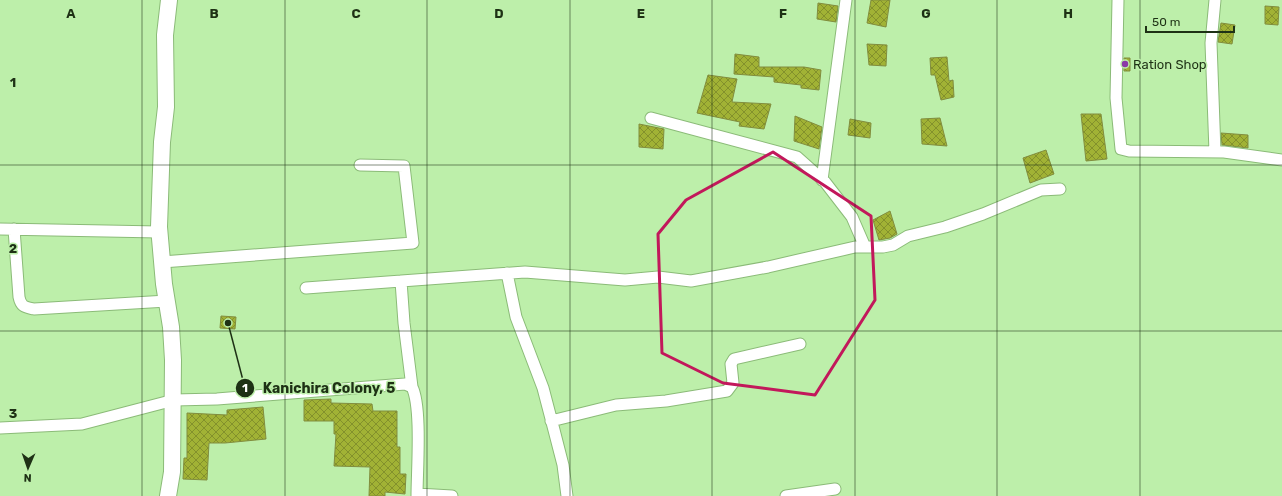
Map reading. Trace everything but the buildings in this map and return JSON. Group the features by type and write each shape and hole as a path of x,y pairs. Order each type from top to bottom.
{"street":[{"path":"168,496 172,472 174,400 171,327 159,232 162,142 166,107 165,35 169,0"},
{"path":"822,180 846,0"},
{"path":"1118,0 1116,98 1121,149 1129,151 1215,152 1282,160"},
{"path":"1214,0 1211,43 1215,152"},
{"path":"651,118 797,157 822,180 852,217 865,247"},
{"path":"162,262 413,243 404,166 360,165"},
{"path":"306,288 526,272 624,280 658,277 691,281 768,267 855,247 883,247 893,245 908,236 945,227 983,214 1041,190 1060,189"},
{"path":"0,229 159,232"},
{"path":"14,229 19,297 20,304 24,307 34,309 167,301"},
{"path":"507,273 516,317 543,388 564,465 567,496"},
{"path":"401,281 404,323 412,387 415,394 417,409 417,495 452,496"},
{"path":"551,421 616,405 666,401 727,391 733,383 731,368 734,359 800,344"},
{"path":"0,428 82,424 174,400 217,400 365,389 405,384 412,387"},
{"path":"786,496 835,489"}],"highlighted area":[{"path":"773,152 871,216 875,300 815,395 723,383 662,353 658,234 686,200"}],"place":[{"name":"Ration Shop","path":"1125,64"},
{"name":"Kanichira Colony, 5","path":"228,323"}]}
